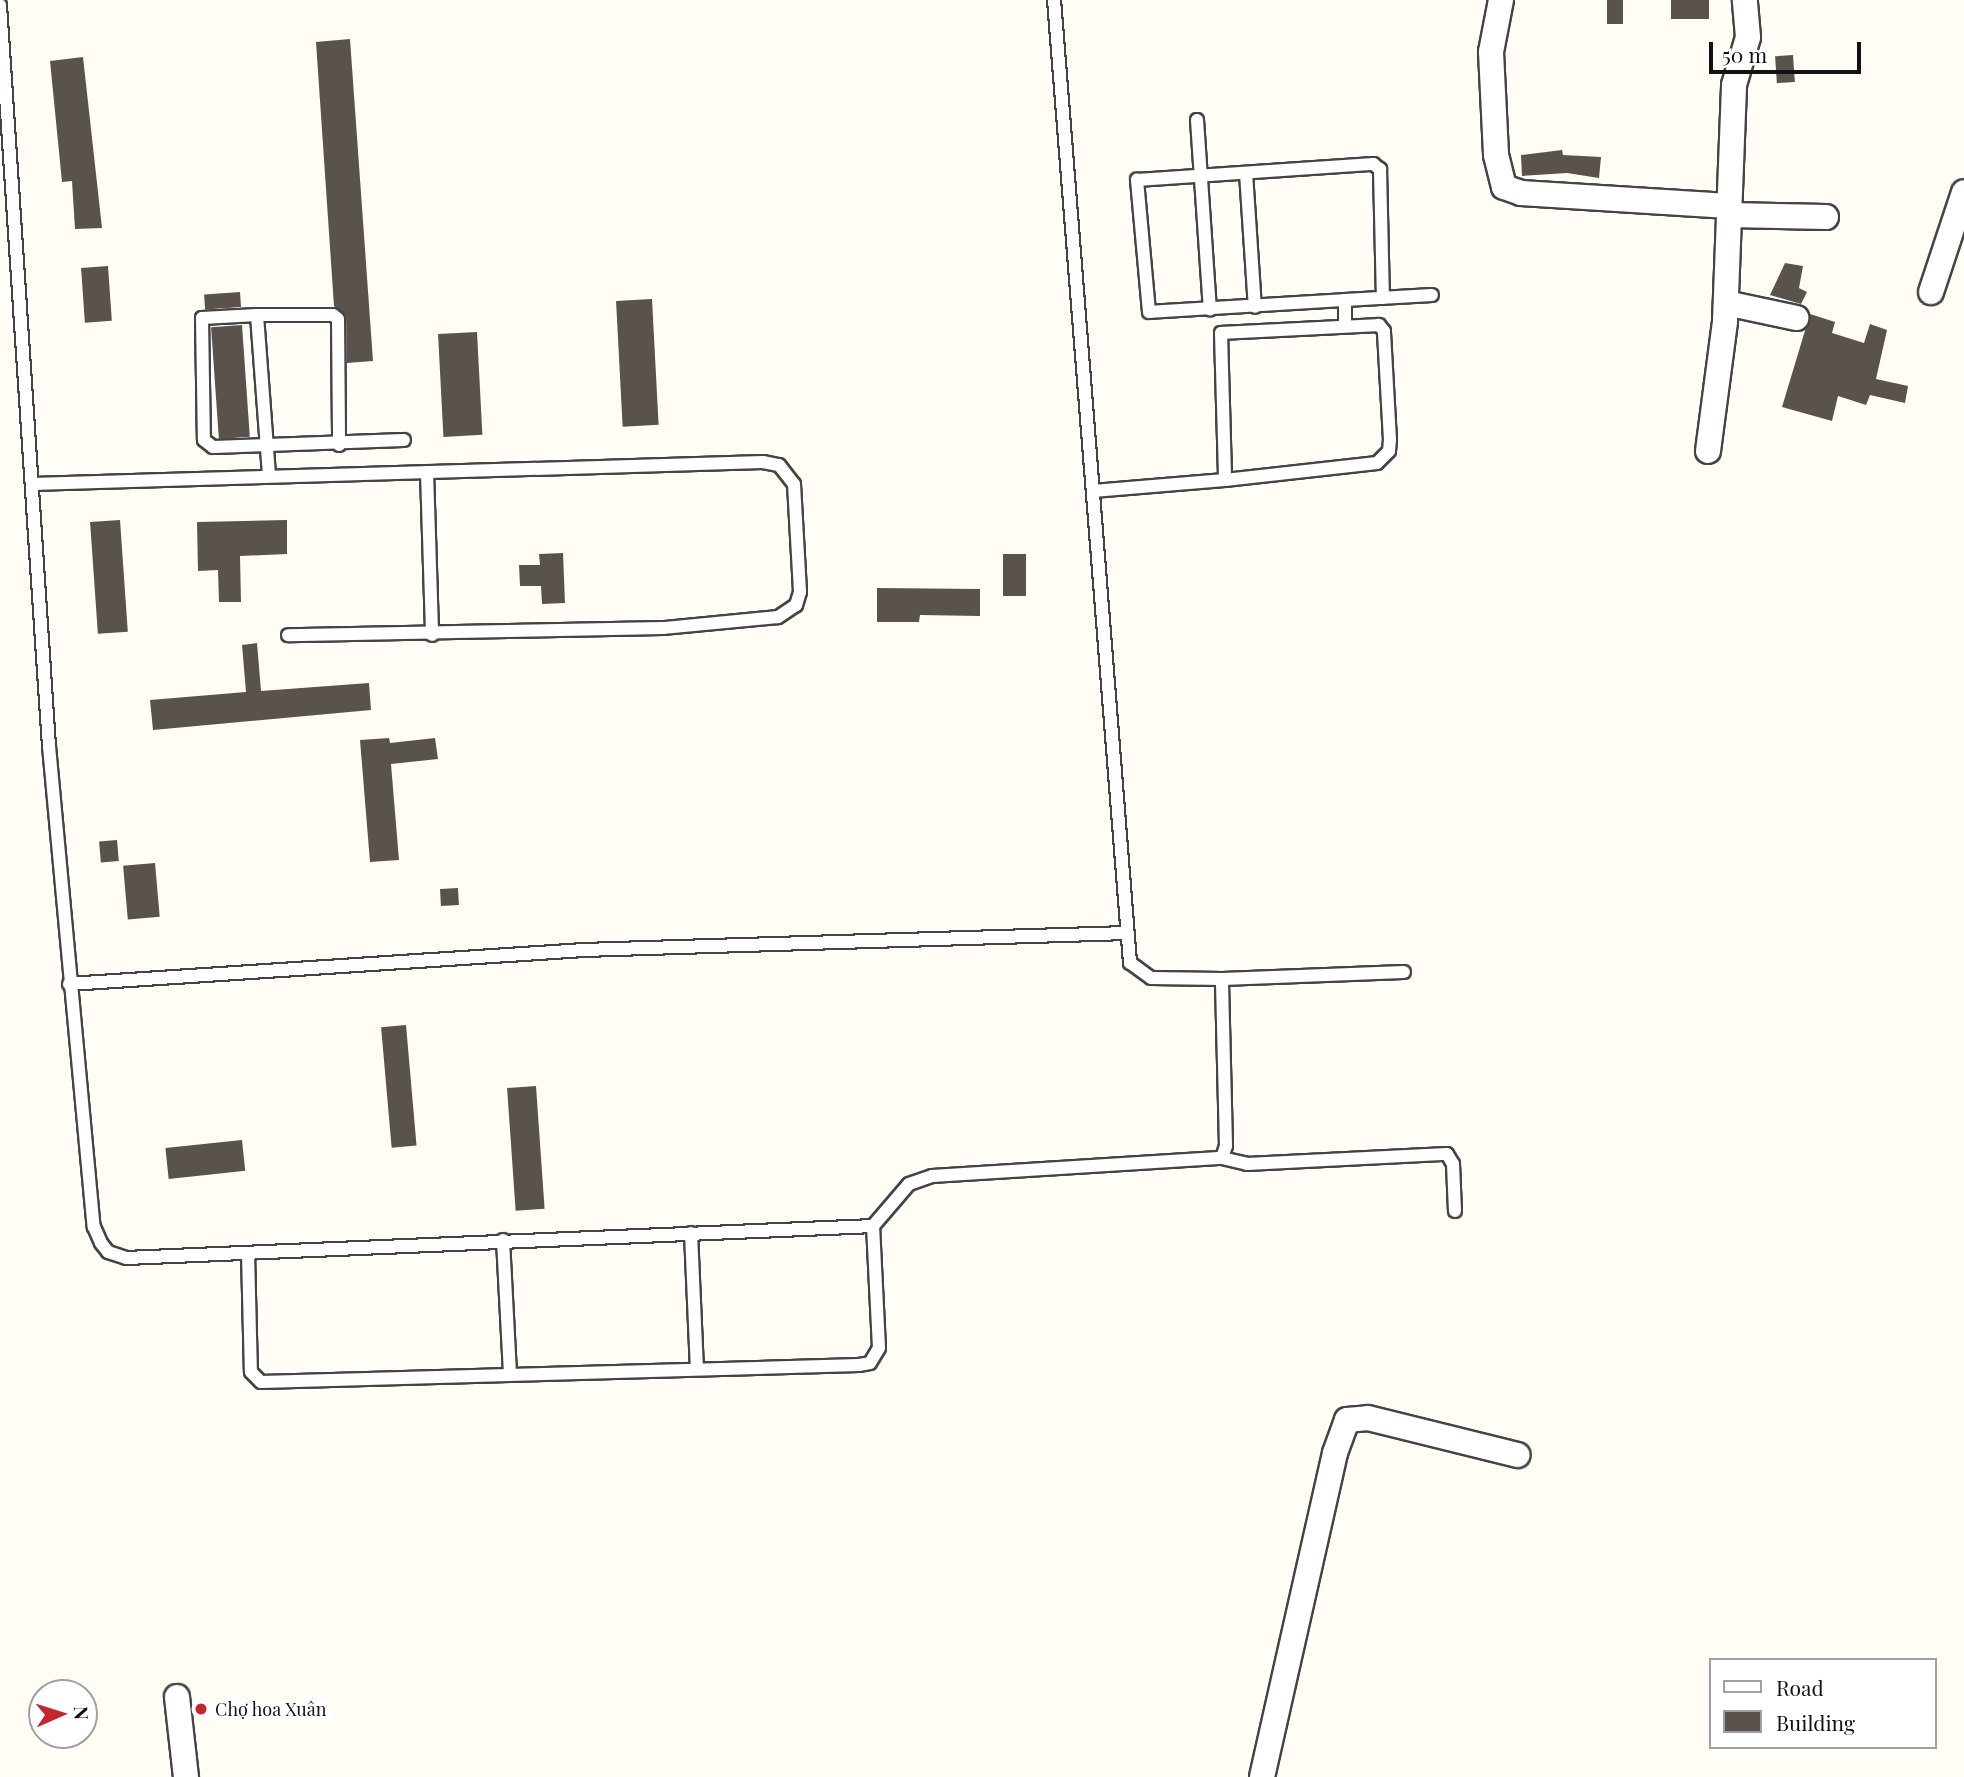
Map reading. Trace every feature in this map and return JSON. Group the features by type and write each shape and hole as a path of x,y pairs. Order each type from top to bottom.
{"street":[{"path":"1501,0 1491,52 1496,155 1504,187 1521,193 1826,217"},
{"path":"1708,451 1726,303 1734,85 1748,37 1745,0"},
{"path":"1931,292 1964,192"},
{"path":"1726,303 1796,318"},
{"path":"1262,1777 1332,1466 1347,1420 1368,1418 1518,1455"},
{"path":"177,1697 186,1777"}],"lane":[{"path":"1054,0 1130,962 1151,978 1222,979 1404,972"},
{"path":"0,5 69,984 94,1227 101,1243 108,1252 126,1258 873,1226"},
{"path":"1197,120 1210,310"},
{"path":"1383,298 1380,169 1373,164 1137,180 1135,187 1146,308 1156,314 1432,295"},
{"path":"1246,173 1255,307"},
{"path":"1345,300 1345,325"},
{"path":"1287,304 1287,328"},
{"path":"1229,309 1230,331"},
{"path":"257,315 269,475"},
{"path":"339,445 338,319 333,315 202,318 204,440 213,447 339,445 404,440"},
{"path":"1093,491 1225,480 1384,459 1390,440 1384,331 1379,324 1221,333 1219,346 1225,480"},
{"path":"32,484 763,462 779,465 794,484 800,592 796,605 778,618 663,628 432,635 289,635"},
{"path":"427,472 432,635"},
{"path":"69,984 583,950 1127,933"},
{"path":"1222,979 1226,1146 1222,1157"},
{"path":"248,1253 251,1372 261,1382 870,1363 879,1348 873,1226 892,1201 921,1178 1222,1157 1247,1164 1447,1154 1453,1164 1455,1211"},
{"path":"691,1233 697,1368"},
{"path":"503,1240 510,1373"}],"building":[{"path":"1607,0 1623,0 1623,24 1607,24"},
{"path":"1671,0 1709,0 1709,19 1671,19"},
{"path":"350,39 373,361 347,363 346,316 334,306 316,42"},
{"path":"1793,55 1795,82 1777,83 1775,56"},
{"path":"83,57 102,228 75,229 72,181 62,182 50,61"},
{"path":"1562,150 1563,155 1601,157 1599,178 1567,173 1522,176 1521,155"},
{"path":"1785,263 1803,266 1799,288 1807,292 1801,304 1770,295"},
{"path":"108,266 112,321 85,323 81,268"},
{"path":"240,292 241,307 205,309 204,295"},
{"path":"652,299 659,425 623,427 616,301"},
{"path":"1810,314 1835,322 1832,333 1864,343 1870,324 1887,330 1876,379 1908,386 1905,403 1870,395 1866,405 1838,396 1832,421 1782,407"},
{"path":"242,325 250,437 219,439 211,327"},
{"path":"477,332 482,435 443,437 438,334"},
{"path":"120,520 128,632 98,634 90,522"},
{"path":"287,520 287,554 240,556 241,602 219,602 218,570 198,571 197,522"},
{"path":"563,553 565,603 542,604 541,586 520,586 519,565 540,565 539,554"},
{"path":"1003,554 1026,554 1026,596 1003,596"},
{"path":"877,588 980,589 980,616 920,615 919,622 877,622"},
{"path":"257,643 261,691 369,683 371,710 153,730 150,700 246,692 242,645"},
{"path":"389,738 390,743 435,738 438,759 391,764 399,860 370,862 360,740"},
{"path":"117,840 119,861 101,862 99,842"},
{"path":"155,863 160,917 128,920 123,866"},
{"path":"458,888 459,905 441,906 440,889"},
{"path":"406,1025 417,1146 392,1148 381,1027"},
{"path":"536,1086 545,1209 516,1211 507,1088"},
{"path":"242,1140 245,1171 169,1179 165,1148"}],"place":[{"name":"Chợ hoa Xuân","path":"201,1709"}]}
